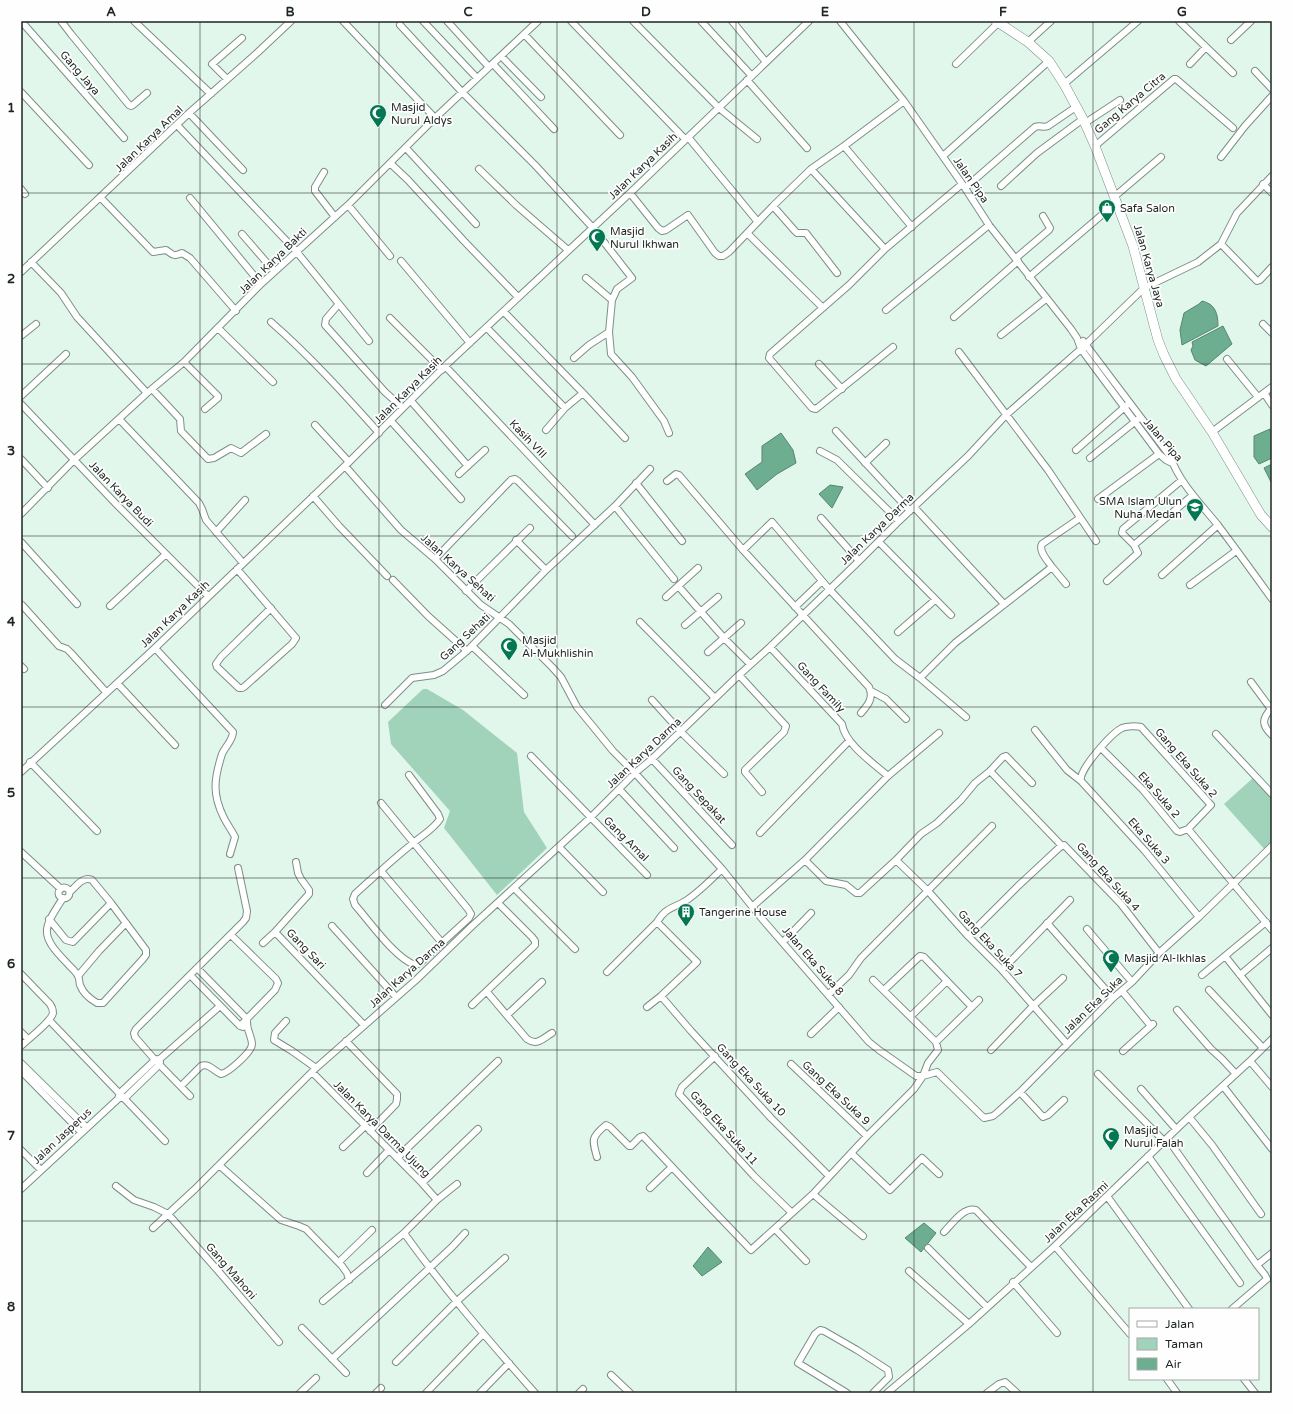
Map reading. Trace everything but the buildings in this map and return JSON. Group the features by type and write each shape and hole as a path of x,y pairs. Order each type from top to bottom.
{"main road":[{"name":"Jalan Karya Jaya","path":"997,22 1028,42 1049,61 1076,106 1095,146 1133,246 1158,340 1164,355 1176,379 1212,432 1261,514 1272,527"}],"street":[{"path":"61,21 128,105 133,105 147,93"},
{"path":"134,21 212,94"},
{"name":"Jalan Karya Amal","path":"21,272 189,114 291,21"},
{"path":"343,21 435,118"},
{"path":"423,21 477,78"},
{"path":"447,21 554,128"},
{"name":"Jalan Karya Bakti","path":"22,510 48,488 74,460 184,362 274,271 348,205 435,118 538,21"},
{"path":"571,21 686,138 758,221"},
{"path":"633,21 719,108 757,139"},
{"path":"701,21 807,148"},
{"path":"732,21 766,62"},
{"name":"Jalan Karya Kasih","path":"21,772 30,762 155,648 347,464 470,343 630,193 809,21"},
{"name":"Jalan Pipa","path":"840,21 904,101 989,224 1083,346"},
{"path":"1028,42 1051,21"},
{"path":"1064,84 1138,21"},
{"path":"1179,21 1233,73"},
{"path":"1231,40 1251,21"},
{"name":"Gang Jaya","path":"21,22 124,138"},
{"path":"956,64 997,22"},
{"path":"400,25 462,92 535,165 593,228 632,278 618,289 612,300 609,332 611,354 637,383 664,421 669,433"},
{"path":"524,34 620,135"},
{"path":"227,79 212,64 242,38"},
{"path":"1190,64 1206,47"},
{"path":"501,56 541,97"},
{"path":"943,156 1049,61"},
{"path":"1255,71 1272,89"},
{"name":"Gang Karya Citra","path":"1095,146 1174,79 1176,79 1233,128"},
{"path":"21,92 89,165"},
{"path":"1221,157 1272,96"},
{"path":"1001,186 1037,153 1084,121 1120,100"},
{"path":"630,193 662,231 666,230 688,215 715,253 719,256 723,256 729,252 811,169 904,101"},
{"path":"893,347 816,410 812,408 769,358 770,354 849,285 885,249 1035,127 1048,126 1076,106"},
{"path":"189,114 243,170"},
{"path":"178,125 296,251 368,341"},
{"path":"844,146 912,227"},
{"path":"406,148 476,224"},
{"path":"1029,277 1116,200 1161,157"},
{"path":"390,163 408,180 464,242 518,297"},
{"path":"479,169 516,205 568,250"},
{"path":"811,169 885,249"},
{"path":"324,172 315,187 315,193 335,217"},
{"path":"1272,176 1237,213 1222,244 1257,281 1260,280 1272,267"},
{"path":"1263,184 1272,193"},
{"path":"100,198 153,252 166,250 176,256 182,253 190,258 236,310"},
{"path":"190,198 261,284"},
{"path":"348,205 390,256"},
{"path":"773,206 797,233 806,234 837,273"},
{"path":"954,317 1049,230 1050,228 1043,216"},
{"path":"886,310 989,224"},
{"path":"747,233 823,308"},
{"path":"242,234 274,271"},
{"name":"Jalan Karya Darma","path":"153,1228 219,1165 314,1070 416,980 590,818 635,773 681,732 738,675 770,647 968,456 1006,415 1083,346 1144,288 1198,262 1222,244"},
{"path":"401,261 470,343"},
{"path":"31,262 61,293 77,317 150,391 180,419 181,431 207,458 214,458 231,448 241,454 266,434"},
{"path":"586,278 612,300"},
{"path":"1002,335 1046,299"},
{"path":"338,305 326,319 325,325 385,392 403,408"},
{"path":"504,312 625,438"},
{"name":"Kasih VIII","path":"390,318 444,368 596,525"},
{"path":"272,322 344,394 379,433"},
{"path":"21,336 36,324"},
{"path":"1263,324 1272,333"},
{"path":"218,328 273,382"},
{"path":"487,328 565,408"},
{"path":"574,358 589,345 609,332"},
{"path":"1083,346 1110,382 1130,403 1170,456 1172,464"},
{"path":"958,352 1048,470 1096,541"},
{"path":"21,396 66,354"},
{"path":"1227,359 1258,397"},
{"path":"184,362 218,396 218,398 205,409"},
{"path":"819,364 842,389"},
{"name":"Jalan Pipa","path":"1110,382 1124,408 1159,454 1172,464 1193,495 1218,525 1272,599"},
{"path":"1212,432 1272,387"},
{"path":"546,430 565,408 583,393"},
{"path":"1264,393 1272,404"},
{"path":"411,401 468,466"},
{"path":"1076,450 1130,403"},
{"name":"Jalan Karya Budi","path":"21,404 208,596"},
{"path":"1090,458 1141,418"},
{"path":"119,419 199,503 204,518 243,563"},
{"path":"391,421 461,499"},
{"name":"Jalan Karya Sehati","path":"315,425 401,530 435,559 481,605 500,617 526,639 562,677 577,706 613,751 635,773"},
{"path":"836,431 865,463 1004,604"},
{"path":"865,463 886,443"},
{"path":"460,474 485,450"},
{"path":"820,451 837,460 898,522"},
{"path":"1098,499 1159,454"},
{"path":"21,459 48,488"},
{"name":"Gang Sehati","path":"385,705 412,678 434,675 443,671 467,651 546,570 615,506 650,468"},
{"path":"667,481 676,474 679,475 743,550 869,687 871,691 871,701 861,713"},
{"path":"435,559 511,480 515,479 572,536"},
{"path":"1107,581 1138,553 1134,545 1122,534 1123,529 1182,480"},
{"path":"636,483 682,541"},
{"path":"1134,545 1193,495"},
{"path":"313,496 339,526 387,576"},
{"path":"216,532 245,500"},
{"path":"615,506 674,579"},
{"path":"820,518 859,561"},
{"path":"1066,584 1052,567 1041,550 1042,544 1080,518"},
{"path":"743,550 772,522 829,589 895,659 966,717"},
{"path":"1162,575 1218,525"},
{"path":"466,591 516,540 530,528"},
{"path":"516,540 546,570"},
{"path":"21,542 77,604"},
{"path":"879,542 935,600 952,615"},
{"path":"1190,585 1236,551"},
{"path":"110,606 166,554"},
{"path":"920,678 955,643 1052,567"},
{"path":"666,597 679,587 698,568"},
{"path":"237,569 272,608 295,637 295,640 244,687 239,688 217,667 216,664 221,657 272,608"},
{"path":"393,580 428,616 467,651"},
{"path":"795,607 822,581"},
{"path":"679,587 724,638 750,664"},
{"path":"686,625 718,596"},
{"path":"898,632 935,600"},
{"path":"22,605 59,646 72,653 106,692"},
{"path":"640,622 715,698"},
{"path":"708,652 741,623"},
{"path":"472,646 524,695"},
{"name":"Gang Family","path":"770,647 842,724 843,730 849,741 888,776"},
{"path":"155,648 232,732 232,736 218,766 214,790 223,816 235,837 230,854"},
{"path":"738,675 786,726 784,732 745,770 745,772 762,792"},
{"path":"1251,682 1272,708 1264,717 1265,727 1272,735"},
{"path":"117,683 175,745"},
{"path":"871,691 886,699 906,719"},
{"path":"652,700 681,732 724,774"},
{"name":"Gang Eka Suka 2","path":"1100,748 1123,728 1139,726 1143,728 1211,805 1188,829"},
{"name":"Eka Suka 3","path":"1035,730 1067,770 1081,781 1145,851 1199,917"},
{"path":"753,906 805,860 888,776 938,733"},
{"path":"1216,734 1272,794"},
{"path":"760,833 849,741"},
{"path":"1081,781 1081,774 1100,748"},
{"name":"Eka Suka 2","path":"1100,748 1143,790 1177,831 1180,832 1188,829 1272,930"},
{"name":"Gang Amal","path":"531,756 647,875"},
{"path":"805,860 826,881 847,886 857,893 863,891 921,834 937,822 961,800 975,783 1002,757 1006,756 1032,783"},
{"name":"Gang Sepakat","path":"652,759 732,845"},
{"path":"30,762 97,831"},
{"path":"990,770 1062,846"},
{"name":"Jalan Eka Suka 8","path":"635,773 722,869 864,1036 879,1050 916,1076 923,1076"},
{"path":"381,803 413,843 470,913 469,918 420,963 415,965 393,948 355,905 353,899 355,894 413,843 437,824 440,817 409,775"},
{"path":"619,789 674,848"},
{"path":"829,994 849,975 861,958 992,826"},
{"name":"Gang Eka Suka 4","path":"968,936 1018,886 1062,846 1066,846 1121,904 1159,953"},
{"path":"559,847 603,892"},
{"path":"1269,849 1272,856"},
{"name":"Jalan Eka Suka","path":"923,1076 936,1072 984,1118 993,1116 1020,1092 1112,998 1132,982 1159,953 1199,917 1269,849"},
{"path":"21,852 60,889"},
{"name":"Gang Eka Suka 7","path":"896,860 928,891 968,936 1002,970 1067,1044"},
{"name":"Gang Sari","path":"296,862 298,873 310,892 276,932 364,1025"},
{"path":"190,1096 134,1035 134,1031 243,922 247,914 238,868"},
{"path":"607,972 657,922 662,914 673,906 687,900 706,885 722,869"},
{"path":"381,871 448,950"},
{"path":"89,879 94,883 144,947 146,954 107,1000 100,1004 88,997 81,986 78,976 49,941 46,930 49,919 63,898 68,897 70,892 84,880 89,879"},
{"path":"60,889 65,888 70,892"},
{"path":"514,888 574,950"},
{"path":"60,889 59,895 63,898"},
{"path":"1002,970 1070,900"},
{"path":"49,919 66,940 73,942 111,903"},
{"path":"472,1005 535,945 535,941 532,937 498,903"},
{"path":"783,942 811,913"},
{"path":"646,1007 661,996 697,962 657,922"},
{"path":"1047,922 1112,998"},
{"path":"1202,975 1266,922"},
{"path":"78,976 99,951 126,923"},
{"path":"332,926 396,997"},
{"path":"1087,929 1132,982"},
{"path":"263,944 276,932"},
{"path":"231,935 278,983 275,990 240,1026"},
{"path":"1240,975 1272,948"},
{"path":"884,990 920,956 924,957 972,1007"},
{"path":"1225,956 1272,1015"},
{"path":"181,1086 201,1066 208,1066 221,1074 226,1073 252,1048 247,1019 197,968"},
{"path":"21,974 52,1007 53,1013 48,1020 21,1046"},
{"path":"190,975 240,1026 248,1030"},
{"path":"991,1050 1034,1005 1063,978"},
{"path":"597,1156 593,1143 594,1138 607,1125 628,1146 631,1146 640,1136 644,1136 752,1250 813,1194 867,1136 914,1089 923,1076 928,1063 938,1050 936,1042 873,980"},
{"path":"911,1016 947,981"},
{"path":"507,1015 542,982"},
{"path":"1209,990 1263,1048"},
{"path":"1122,991 1153,1025 1123,1051"},
{"path":"487,992 527,1039 536,1043 552,1033"},
{"name":"Gang Eka Suka 10","path":"661,996 691,1032 715,1056 771,1118 829,1176"},
{"path":"936,1042 979,1000"},
{"name":"Jalan Jasperus","path":"21,1189 119,1096 220,1006"},
{"path":"811,1034 839,1007"},
{"path":"1177,1010 1211,1049 1236,1074"},
{"path":"48,1020 119,1096 125,1098 165,1141"},
{"name":"Jalan Karya Darma Ujung","path":"286,1021 275,1033 274,1040 292,1051 314,1070 364,1126 422,1183 437,1200"},
{"path":"21,1032 28,1039"},
{"name":"Jalan Eka Rasmi","path":"887,1393 969,1324 1013,1282 1055,1246 1272,1039"},
{"path":"346,1041 397,1094 398,1099 396,1104 370,1131"},
{"name":"Gang Eka Suka 11","path":"715,1056 682,1087 679,1094 754,1176 792,1213"},
{"name":"Jalan Jasperus","path":"125,1098 158,1061"},
{"path":"397,1158 498,1061"},
{"path":"1250,1061 1272,1087"},
{"path":"21,1064 84,1130"},
{"name":"Gang Eka Suka 9","path":"792,1064 867,1136"},
{"path":"21,1071 84,1130"},
{"path":"1098,1074 1166,1140 1265,1274 1267,1279 1233,1308"},
{"path":"1222,1086 1272,1149"},
{"path":"1141,1089 1176,1129"},
{"path":"1020,1092 1042,1117 1048,1114 1064,1100"},
{"path":"1189,1117 1212,1145 1261,1214"},
{"path":"343,1148 364,1126"},
{"path":"422,1183 478,1129"},
{"path":"21,1150 41,1170"},
{"path":"367,1173 389,1150"},
{"path":"851,1153 890,1190 922,1158 939,1174"},
{"path":"1148,1156 1240,1283"},
{"path":"219,1165 281,1220 306,1229 339,1262 347,1273 349,1280"},
{"path":"650,1188 672,1167"},
{"path":"324,1302 404,1234 437,1200 457,1184"},
{"path":"116,1186 134,1200 168,1214"},
{"path":"813,1194 863,1236"},
{"path":"1107,1196 1188,1308"},
{"path":"944,1232 965,1211 971,1209 976,1210 1031,1267"},
{"name":"Gang Mahoni","path":"168,1214 279,1342"},
{"path":"775,1228 806,1260"},
{"path":"339,1262 372,1230"},
{"path":"332,1359 456,1243 464,1233"},
{"path":"404,1234 456,1302 535,1393"},
{"path":"1055,1246 1129,1333"},
{"path":"928,1248 987,1306"},
{"path":"1257,1264 1272,1253"},
{"path":"396,1362 456,1302 505,1258"},
{"path":"909,1270 969,1324"},
{"path":"1013,1282 1057,1333"},
{"path":"302,1328 346,1373"},
{"path":"847,1393 798,1363 815,1334 820,1330 857,1350 888,1370 889,1377 873,1393"},
{"path":"426,1393 483,1334"},
{"path":"480,1393 509,1363"},
{"path":"611,1375 630,1393"},
{"path":"300,1393 316,1378"},
{"path":"1168,1380 1177,1393"},
{"path":"1245,1380 1255,1393"},
{"path":"987,1393 998,1384 1005,1382 1017,1393"}],"green space":[{"path":"423,689 427,689 463,710 517,753 524,812 547,848 497,895 444,828 450,811 391,744 388,722"},
{"path":"1253,778 1272,799 1272,845 1266,851 1224,804"}],"water":[{"path":"1202,301 1210,304 1215,310 1218,326 1182,345 1180,330 1184,313"},
{"path":"1223,326 1232,344 1206,366 1195,360 1191,350 1193,346 1192,342"},
{"path":"1270,429 1270,431 1272,430 1272,458 1259,464 1254,457 1254,436"},
{"path":"781,433 793,450 796,463 777,474 757,490 745,474 762,462 762,446"},
{"path":"1272,464 1272,484 1264,468"},
{"path":"830,485 843,487 832,508 819,494"},
{"path":"924,1223 936,1233 921,1252 905,1238"},
{"path":"708,1247 722,1262 702,1276 693,1266"}],"place":[{"name":"Masjid Nurul Aldys","path":"378,128"},
{"name":"Safa Salon","path":"1107,223"},
{"name":"Masjid Nurul Ikhwan","path":"597,252"},
{"name":"SMA Islam Ulun Nuha Medan","path":"1195,522"},
{"name":"Masjid Al-Mukhlishin","path":"509,661"},
{"name":"Tangerine House","path":"686,927"},
{"name":"Masjid Al-Ikhlas","path":"1111,973"},
{"name":"Masjid Nurul Falah","path":"1111,1151"}]}
